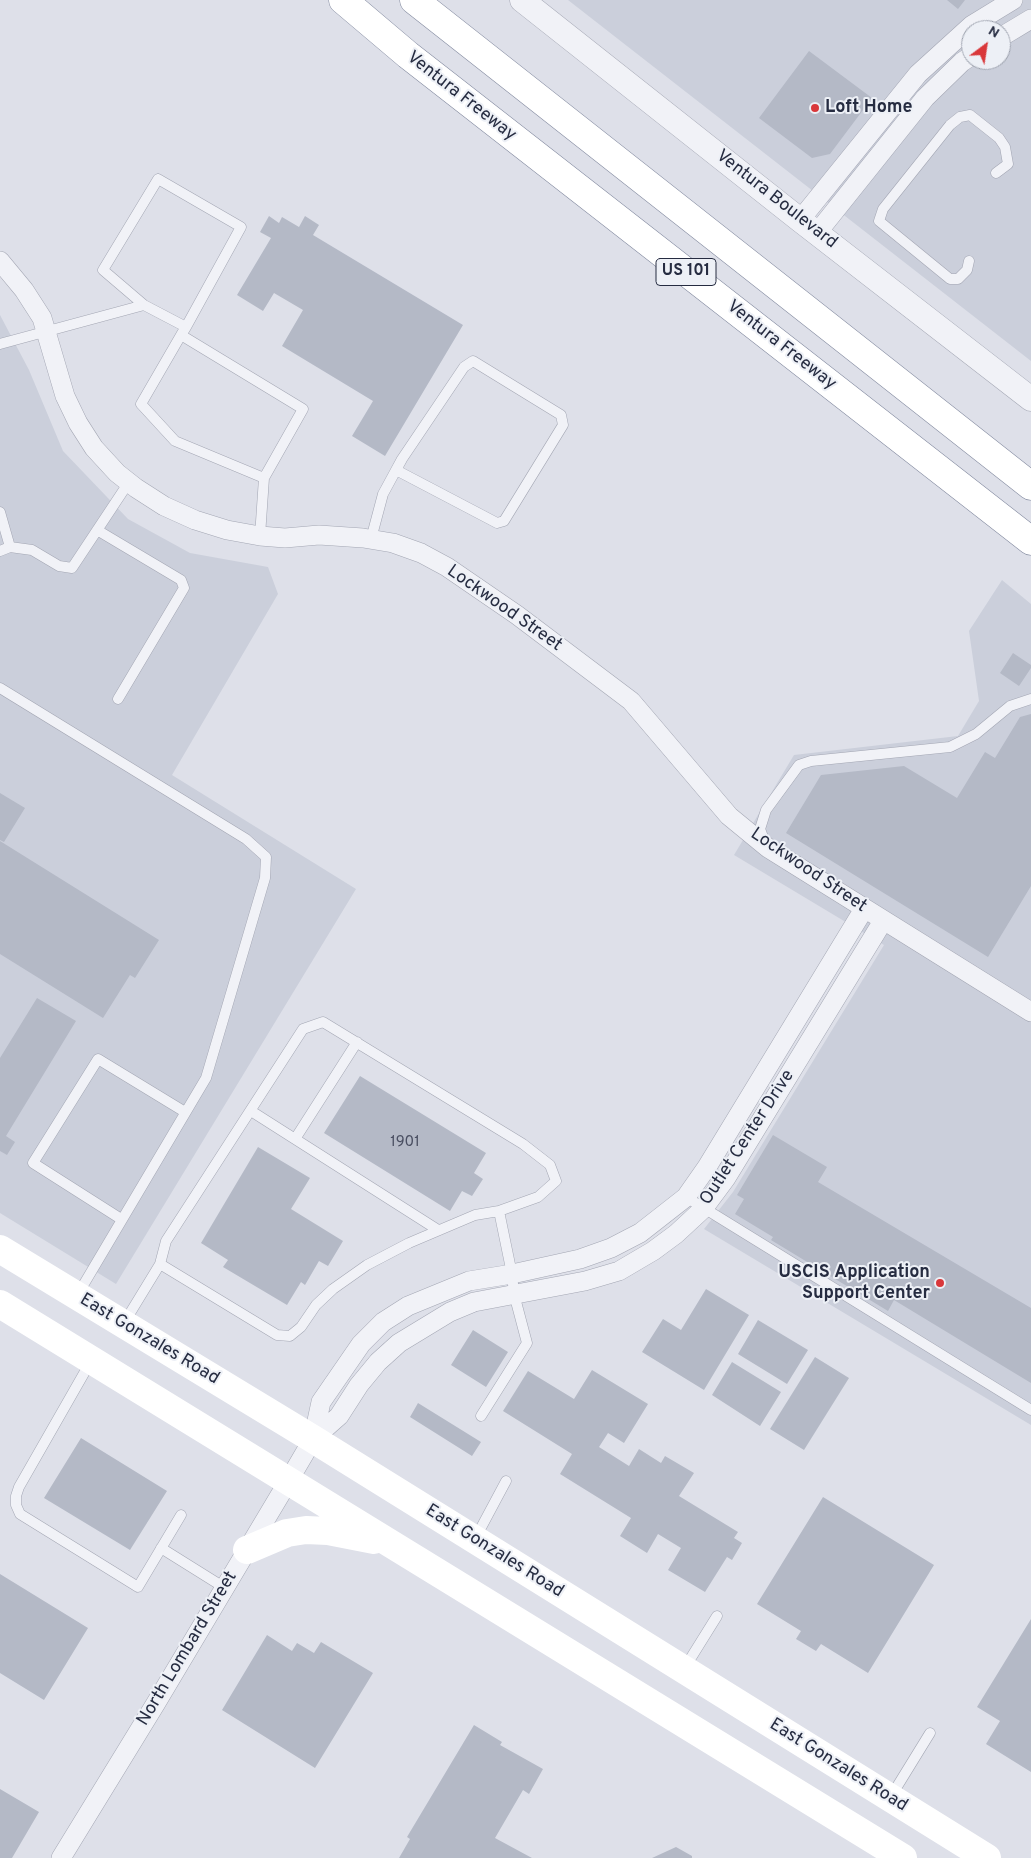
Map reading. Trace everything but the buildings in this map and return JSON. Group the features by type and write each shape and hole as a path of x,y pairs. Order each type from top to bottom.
{"main road":[{"name":"Ventura Freeway","path":"343,0 408,56 1031,541"},
{"name":"US 101","path":"414,0 1031,486"},
{"name":"East Gonzales Road","path":"0,1250 312,1439 986,1858"},
{"path":"0,1304 903,1858"},
{"path":"247,1550 287,1533 306,1530 328,1531 390,1543"}],"street":[{"name":"Ventura Boulevard","path":"522,0 1031,399"},
{"path":"808,226 918,74 972,25 1012,0"},
{"path":"1011,31 1031,19"},
{"path":"808,226 925,98 961,63"},
{"name":"Lockwood Street","path":"0,261 24,290 42,318 65,396 78,423 94,448 128,482 164,506 195,520 227,530 285,538 319,535 352,536 371,539 421,553 447,567 509,610 631,701 729,816 768,848 1031,1012"},
{"name":"Outlet Center Drive","path":"312,1439 321,1402 350,1358 383,1322 408,1306 469,1281 580,1259 611,1248 640,1233 686,1197 707,1167 864,909"},
{"name":"Outlet Center Drive","path":"312,1439 339,1416 359,1385 378,1362 399,1343 450,1312 474,1302 585,1282 619,1271 653,1251 676,1234 703,1209 726,1178 883,921"},
{"name":"North Lombard Street","path":"61,1858 312,1439"}],"lane":[{"path":"969,261 967,270 958,279 950,279 879,222 883,209 950,125 960,117 970,115 999,138 1005,147 1008,164 996,173"},
{"path":"260,536 264,478 304,409 184,331 144,305 104,270 158,179 242,227 184,331 141,404 175,440 264,478"},
{"path":"0,344 144,305"},
{"path":"371,539 383,494 396,470 464,367 473,361 561,415 563,425 504,521 497,523 396,470"},
{"path":"0,512 5,549 32,550 59,566 72,568 128,482"},
{"path":"98,530 181,580 184,588 118,698"},
{"path":"0,688 246,839 266,857 265,878 206,1078 76,1296"},
{"path":"768,848 760,829 766,810 798,765 811,761 950,747 976,734 1010,706 1031,699"},
{"path":"124,1324 160,1264 166,1241 303,1029 323,1022 523,1144 550,1165 556,1182 538,1198 499,1210 474,1215 409,1243 367,1265 333,1289 316,1305 301,1327 290,1336 277,1335 160,1264"},
{"path":"295,1139 357,1042"},
{"path":"121,1220 33,1163 98,1059 185,1112"},
{"path":"250,1111 438,1230"},
{"path":"686,1197 1031,1410"},
{"path":"481,1416 527,1343 514,1294 512,1274 499,1210"},
{"path":"92,1360 19,1487 16,1505 20,1514 138,1587 181,1515"},
{"path":"475,1540 506,1481"},
{"path":"161,1548 224,1588"},
{"path":"684,1670 717,1616"},
{"path":"890,1798 930,1733"}],"shaded area":[{"path":"568,0 1031,0 1031,361"},
{"path":"0,315 29,370 63,451 128,519 190,553 268,567 278,594 172,775 356,889 116,1284 0,1213"},
{"path":"1002,580 1031,604 1031,1425 704,1229 733,1192 884,945 734,855 794,755 958,736 979,701 969,631"}],"place":[{"name":"Loft Home","path":"815,108"},
{"name":"USCIS Application Support Center","path":"940,1283"}]}
